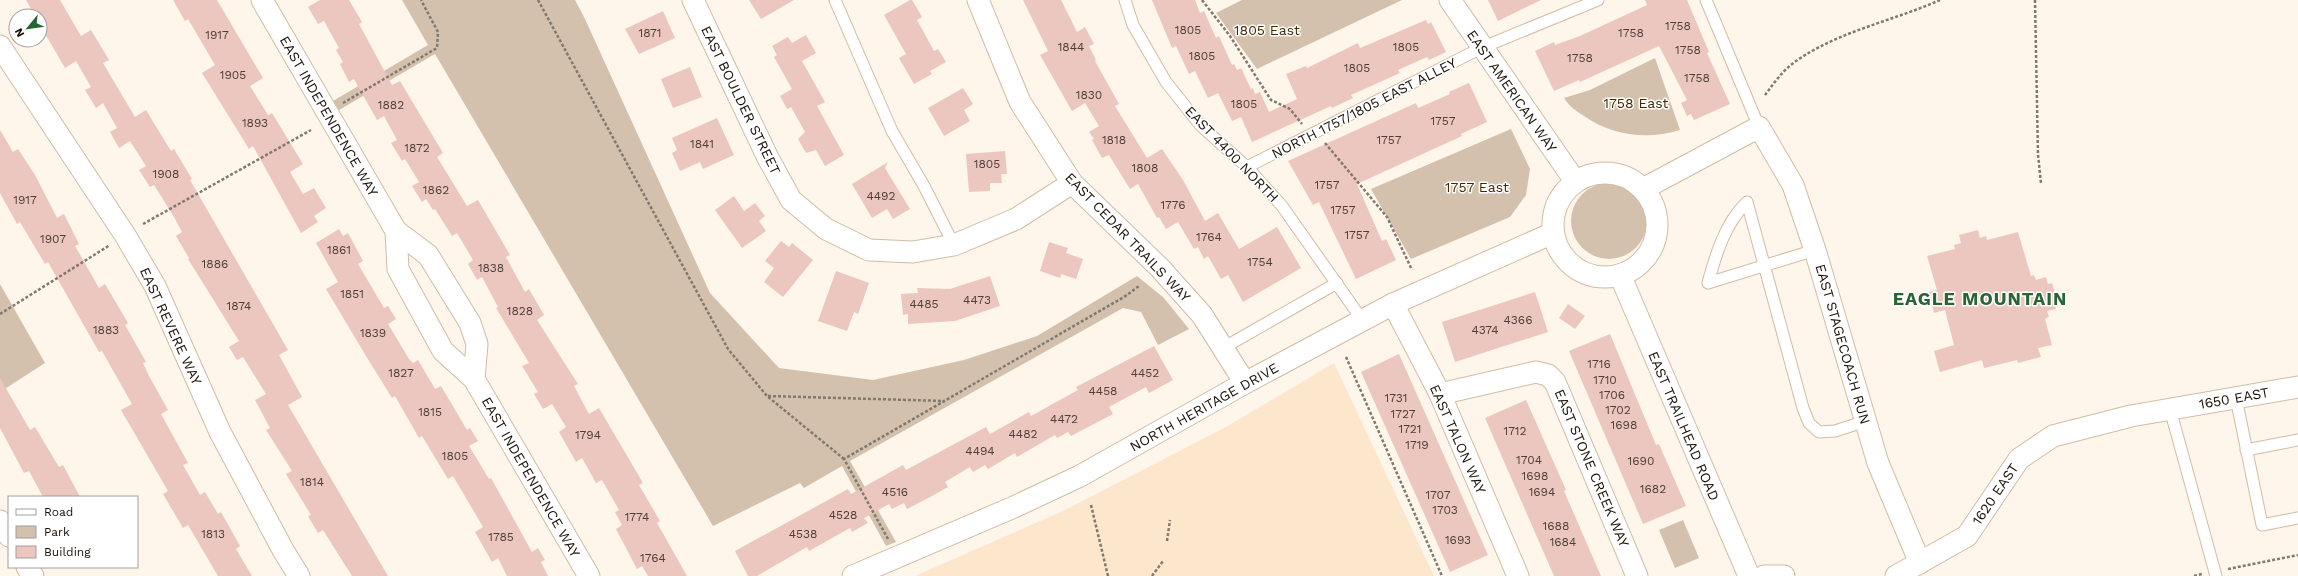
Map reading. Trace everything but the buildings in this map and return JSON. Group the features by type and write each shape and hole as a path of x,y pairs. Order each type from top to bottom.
{"street":[{"name":"EAST INDEPENDENCE WAY","path":"262,0 396,232 428,255 470,323 477,344 474,379"},
{"name":"EAST BOULDER STREET","path":"693,0 767,156 791,200 826,229 869,250 913,252 954,245"},
{"name":"EAST CEDAR TRAILS WAY","path":"978,0 1020,102 1072,182 1160,268 1202,315 1245,383"},
{"name":"EAST AMERICAN WAY","path":"1450,0 1481,48 1575,182"},
{"name":"EAST REVERE WAY","path":"0,46 125,236 155,286 220,432 283,550 299,576"},
{"path":"1643,189 1759,127"},
{"name":"EAST STAGECOACH RUN","path":"1759,127 1793,185 1815,250 1878,463 1920,563"},
{"path":"1613,173 1633,181 1643,189 1655,212 1657,227 1654,243 1647,256 1636,267 1620,275 1603,277 1590,275 1570,265 1557,247 1553,234 1552,218 1557,202 1564,191 1575,182 1588,175 1613,173"},
{"path":"954,245 1016,219 1072,182"},
{"name":"EAST INDEPENDENCE WAY","path":"396,232 398,269 443,351 474,379 589,576"},
{"name":"NORTH HERITAGE DRIVE","path":"853,576 1014,507 1080,476 1245,383 1363,322 1393,304 1553,234"},
{"name":"EAST TRAILHEAD ROAD","path":"1620,275 1749,576"},
{"name":"EAST TALON WAY","path":"1393,304 1440,394 1518,576"},
{"name":"EAST STONE CREEK WAY","path":"1440,394 1536,372 1548,375 1555,382 1637,576"},
{"name":"1650 EAST","path":"2170,409 2298,387"},
{"name":"1620 EAST","path":"1896,576 1967,536 2019,459 2053,436 2131,416 2170,409"},
{"path":"0,521 8,534"},
{"path":"1764,576 1784,576"}],"lane":[{"path":"835,0 892,131 924,186 954,245"},
{"name":"EAST 4400 NORTH","path":"1125,0 1133,25 1166,82 1201,126 1247,167 1282,206 1363,322"},
{"name":"NORTH 1757/1805 EAST ALLEY","path":"1247,167 1481,48 1598,0"},
{"path":"1706,0 1759,127"},
{"path":"1815,250 1765,265 1708,282 1718,246 1738,210 1747,202 1765,265 1809,423 1819,432 1835,431 1866,421"},
{"path":"1223,348 1337,283"},
{"path":"2236,398 2262,525 2298,518"},
{"path":"2170,409 2215,574"},
{"path":"2246,450 2298,440"}],"path":[{"path":"342,104 437,48 438,32 421,0"},
{"path":"538,0 728,349 767,396 844,459 888,539"},
{"path":"1202,0 1230,36 1271,100 1290,109 1303,126"},
{"path":"1765,95 1779,77 1795,62 1829,43 1940,0"},
{"path":"2035,0 2038,155 2041,183"},
{"path":"143,224 311,130"},
{"path":"1322,139 1387,217 1412,270"},
{"path":"0,314 110,245"},
{"path":"844,459 1124,297 1139,286"},
{"path":"1346,357 1442,576"},
{"path":"767,396 945,401"},
{"path":"1091,505 1108,576"},
{"path":"1167,541 1170,520"},
{"path":"2194,576 2215,574 2298,554"},
{"path":"1152,576 1163,561"}],"shaded area":[{"path":"1334,363 1434,576 915,576 1063,511 1226,427"}],"green space":[{"path":"402,0 575,0 710,293 779,368 873,380 964,360 1037,336 1137,276 1164,298 1189,329 1158,345 1141,312 1123,308 850,461 896,542 886,546 842,466 804,488 800,483 713,526 435,54 339,110 333,101 428,45"},
{"name":"1805 East","path":"1242,0 1402,0 1257,69 1216,13"},
{"name":"1758 East","path":"1655,58 1680,130 1655,135 1618,132 1595,123 1573,108 1564,98 1590,90"},
{"name":"1757 East","path":"1511,129 1530,169 1526,195 1510,217 1411,259 1371,189"},
{"path":"1609,183 1624,186 1636,194 1644,206 1647,221 1644,236 1636,248 1624,256 1609,259 1594,256 1582,248 1574,236 1571,221 1574,206 1582,194 1594,186"},
{"path":"0,284 45,363 0,392"},
{"path":"1683,520 1699,558 1675,568 1659,530"}],"district":[{"name":"EAGLE MOUNTAIN","path":"1980,298"}]}
